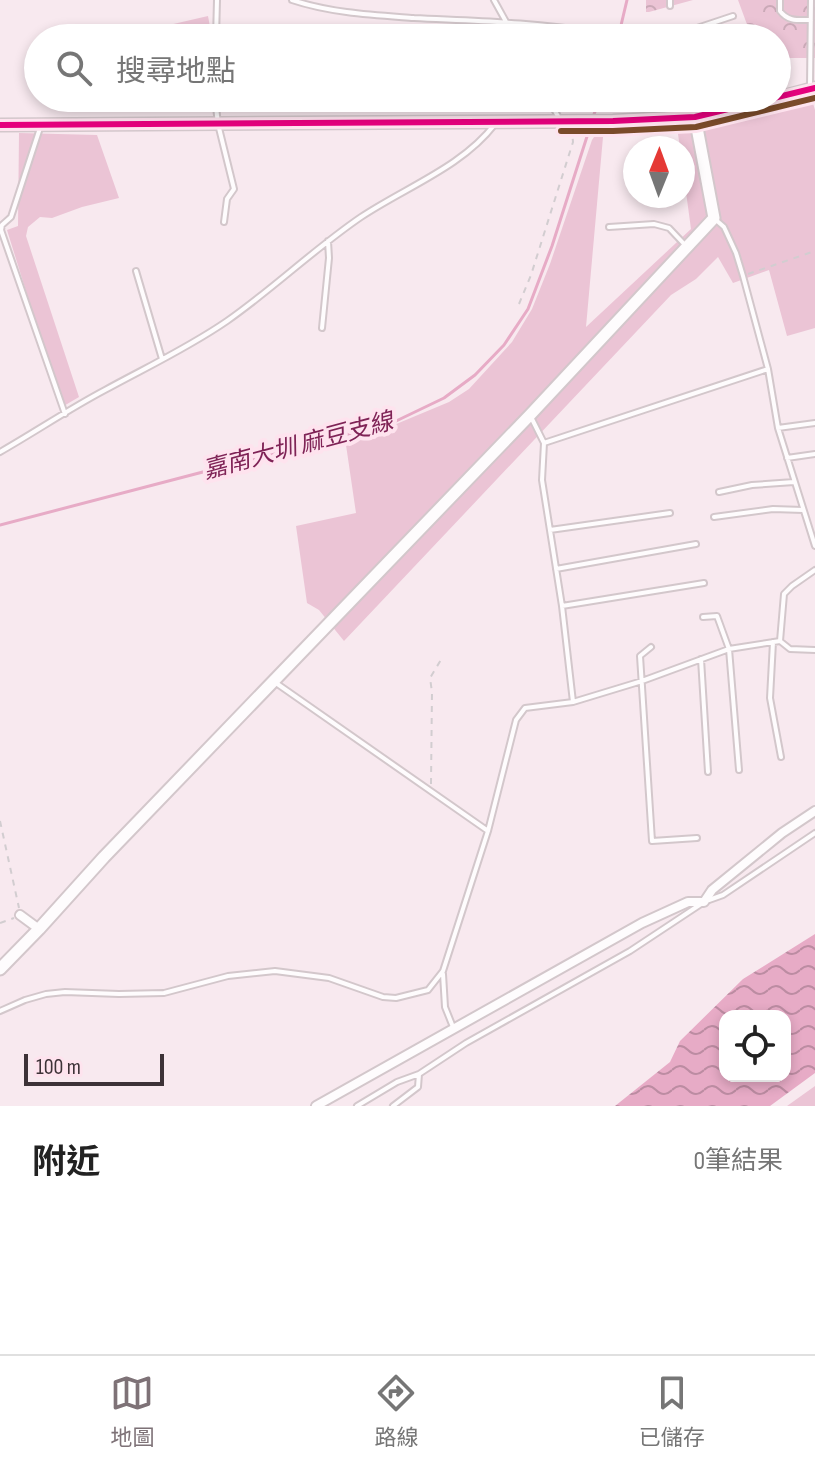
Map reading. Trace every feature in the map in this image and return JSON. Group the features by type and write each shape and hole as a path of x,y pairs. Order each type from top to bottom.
{"street":[{"path":"791,93 813,88"},
{"path":"0,125 613,121 695,117 715,112"},
{"path":"0,969 714,218 695,117"},
{"path":"316,1106 642,923 688,902 704,902 723,880 815,811"},
{"path":"20,915 39,929"}],"lane":[{"path":"216,24 217,0"},
{"path":"292,0 314,8 355,13 523,24"},
{"path":"494,0 506,23"},
{"path":"780,0 780,11 786,18 811,20"},
{"path":"811,0 813,88"},
{"path":"709,24 733,16"},
{"path":"217,112 234,189 227,199 224,222"},
{"path":"560,112 568,121"},
{"path":"694,112 695,117"},
{"path":"0,452 225,323 366,214 457,160 481,140 496,122"},
{"path":"41,125 11,217 1,230 65,414"},
{"path":"714,218 724,227 736,253 768,369 778,428 815,546"},
{"path":"609,227 654,224 669,228 687,248"},
{"path":"322,328 328,241"},
{"path":"136,271 162,359"},
{"path":"544,443 768,369"},
{"path":"530,415 544,443 542,480 573,702"},
{"path":"778,428 815,423"},
{"path":"787,458 815,454"},
{"path":"719,492 752,485 794,482"},
{"path":"714,517 763,510 803,510"},
{"path":"550,530 670,513"},
{"path":"556,569 696,544"},
{"path":"781,757 770,698 784,594 815,570"},
{"path":"562,606 704,583"},
{"path":"703,617 717,616 729,649 739,770"},
{"path":"0,1011 46,994 164,993 228,976 275,971 329,978 383,997 396,998 428,990 443,971 488,831 516,720 525,708 573,702 729,649 777,642 790,649 815,650"},
{"path":"651,647 640,656 652,841 697,838"},
{"path":"701,658 708,772"},
{"path":"274,681 488,831"},
{"path":"357,1106 397,1082 419,1074 466,1043 630,951 704,902 723,895 815,833"},
{"path":"443,971 445,1007 453,1028"},
{"path":"393,1106 418,1087 419,1074"}],"path":[{"path":"519,304 573,142 568,121"},
{"path":"743,276 815,251"},
{"path":"430,790 433,717 430,678 442,658"},
{"path":"0,821 20,915 0,923"}],"green space":[{"path":"646,0 693,0 646,12"},
{"path":"738,0 815,0 815,58 791,58 791,24 747,24"},
{"path":"208,16 209,24 173,24"},
{"path":"807,83 815,110 815,328 787,336 769,270 733,283 718,257 696,279 671,295 344,641 319,610 307,603 296,526 356,513 346,445 449,402 469,389 512,342 532,309 596,134 600,133 603,137 586,327 691,229 688,208 695,208 695,136 678,136 675,112 791,112 791,88"},
{"path":"19,133 97,135 119,198 52,218 40,217 28,227 26,236 79,397 62,407 7,230 18,226"},
{"path":"815,1086 815,1106 787,1106"}],"water":[{"path":"815,934 815,1073 770,1106 615,1106 670,1062 680,1041 743,979"}],"waterway":[{"name":"嘉南大圳 麻豆支線","path":"621,24 627,0"},
{"name":"嘉南大圳 麻豆支線","path":"593,117 595,112"},
{"name":"嘉南大圳 麻豆支線","path":"0,525 394,422 444,398 475,375 504,345 528,309 552,246 591,124"}],"transit line":[{"path":"791,94 815,88"},
{"path":"791,104 815,98"},
{"path":"0,125 613,121 695,117 716,112"},
{"path":"561,131 696,127 758,112"}]}
